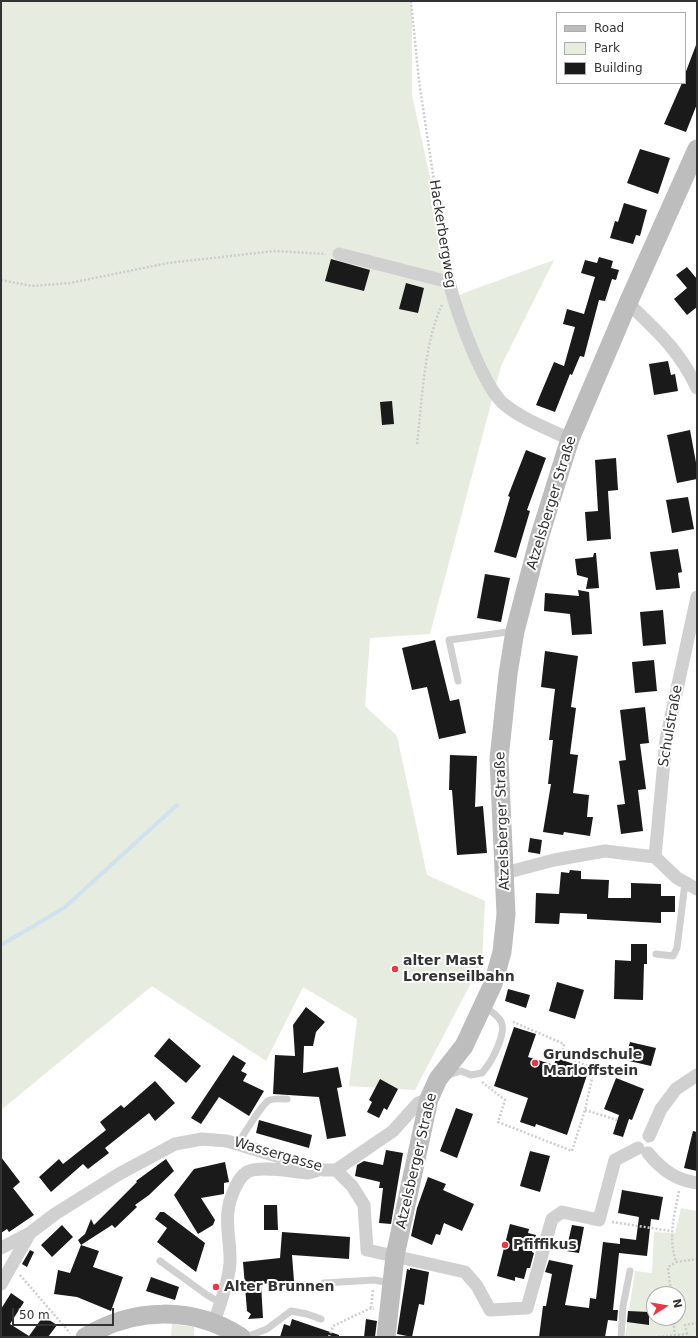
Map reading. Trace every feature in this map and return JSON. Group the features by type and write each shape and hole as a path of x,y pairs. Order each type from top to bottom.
{"street":[{"name":"Atzelsberger Straße","path":"386,1337 395,1256 429,1099 438,1079 464,1046 493,984 502,952 506,914 499,759 508,674 515,631 540,535 570,439 628,303 697,151"},
{"path":"338,254 450,288"},
{"name":"Hackerbergweg","path":"450,288 478,361 498,398 519,414 570,439"},
{"path":"628,303 669,342 688,370 697,388"},
{"name":"Schulstraße","path":"655,857 666,740 697,597"},
{"path":"505,873 554,860 605,851 655,857 677,878 697,889"},
{"path":"395,1256 465,1272 477,1286 490,1310 527,1308 552,1219 562,1212 599,1220 615,1160 654,1145 650,1136 661,1109 676,1089 697,1075"},
{"path":"214,1322 230,1263 226,1224 231,1195 239,1179 248,1171 259,1169 308,1173 330,1170 393,1131 418,1103 429,1099"},
{"name":"Wassergasse","path":"1,1248 30,1233 55,1214 120,1174 175,1144 202,1139 227,1140 330,1170 352,1186 364,1205 367,1250 395,1256"},
{"path":"643,1150 665,1170 682,1181 697,1183"},
{"name":"Wassergasse","path":"1,1284 30,1233"},
{"path":"85,1337 117,1322 157,1314 188,1315 214,1322 241,1337"}],"lane":[{"path":"458,681 449,640 515,631"},
{"path":"656,954 672,956 677,948 685,883"},
{"path":"438,1079 461,1071 471,1075 482,1073 494,1057 504,1034 501,1022 496,1013 483,1005"},
{"path":"239,1143 244,1132 253,1123 269,1100 286,1099"},
{"path":"160,1261 219,1302"},
{"path":"621,1337 623,1306 630,1271"},
{"path":"324,1283 374,1280 393,1283"},
{"path":"246,1337 267,1329 291,1311 307,1314 321,1319"}],"path":[{"name":"Hackerbergweg","path":"411,1 419,81 450,288"},
{"path":"1,280 32,286 70,283 168,263 275,251 338,254"},
{"path":"417,444 427,365 436,319 450,288"},
{"path":"476,1074 484,1085 505,1100 498,1122 572,1151 585,1110 594,1069 562,1054 564,1044 507,1019 498,1017"},
{"path":"585,1110 616,1120"},
{"path":"676,1262 670,1231 682,1181"},
{"path":"599,1220 670,1231"},
{"path":"670,1286 668,1267 676,1262 697,1259"},
{"path":"12,1265 73,1337"},
{"path":"330,1337 333,1326 371,1308 390,1310"},
{"path":"658,1337 687,1335 685,1325 697,1323"},
{"path":"674,1326 675,1336"}],"green space":[{"path":"1,1 412,1 412,95 456,296 554,260 501,366 430,634 370,638 365,706 397,736 427,875 485,901 482,962 415,1090 349,1086 357,1019 303,987 266,1061 152,986 1,1110"},
{"path":"681,1208 697,1211 697,1337 625,1337 635,1271 652,1273 654,1232 675,1233"},
{"path":"172,1324 194,1327 194,1337 171,1337"}],"building":[{"path":"696,45 697,104 686,132 664,124 682,84 686,84 686,71"},
{"path":"640,149 670,158 658,194 627,183"},
{"path":"624,203 647,210 640,236 636,235 633,244 610,238 615,221 618,222"},
{"path":"599,257 613,261 611,268 619,270 616,280 612,279 605,301 599,300 584,357 580,356 572,375 570,374 555,412 536,405 554,362 564,366 575,327 563,324 567,309 584,314 595,277 581,273 585,260 597,263"},
{"path":"331,259 370,270 364,291 325,281"},
{"path":"687,267 697,279 697,307 687,315 674,299 687,288 676,275"},
{"path":"406,283 424,288 418,313 399,309"},
{"path":"668,361 671,375 675,374 678,391 654,395 649,364"},
{"path":"392,401 394,424 382,425 380,402"},
{"path":"690,430 697,468 697,479 677,483 667,435"},
{"path":"526,450 546,458 527,510 530,511 516,558 494,552 510,497 508,496"},
{"path":"616,458 618,490 608,491 611,539 587,541 585,512 598,511 595,460"},
{"path":"688,497 694,529 672,533 666,500"},
{"path":"678,549 682,572 678,573 680,588 656,590 650,552"},
{"path":"594,553 596,553 599,588 586,589 588,578 577,575 575,559 593,557"},
{"path":"485,574 510,578 501,622 477,618"},
{"path":"578,590 589,592 592,634 572,635 570,614 544,611 545,593 579,596"},
{"path":"663,610 666,644 643,646 640,612"},
{"path":"435,640 450,701 459,699 466,733 439,739 427,687 412,690 402,648"},
{"path":"545,651 578,656 571,707 576,708 570,754 578,755 573,793 589,795 587,817 593,817 590,836 564,832 563,835 543,832 551,784 548,784 553,740 549,740 555,689 541,687"},
{"path":"654,660 657,691 635,693 632,662"},
{"path":"645,707 649,743 640,744 646,789 638,790 643,831 621,834 617,805 625,804 619,761 626,760 620,710"},
{"path":"450,755 477,756 475,807 483,806 487,853 457,855 452,790 449,790"},
{"path":"530,838 542,840 540,854 528,852"},
{"path":"570,870 581,871 581,879 609,880 608,898 631,898 631,883 661,884 661,896 675,896 675,912 661,912 661,923 587,919 587,914 560,913 559,924 535,923 536,893 559,894 561,872 569,873"},
{"path":"631,944 647,944 647,964 644,964 643,1000 614,999 615,960 631,961"},
{"path":"557,982 584,990 575,1019 549,1011"},
{"path":"508,989 530,995 526,1008 505,1001"},
{"path":"306,1007 325,1022 316,1032 313,1046 304,1046 303,1073 338,1067 342,1087 337,1088 346,1136 327,1139 319,1097 273,1094 275,1055 295,1056 293,1025"},
{"path":"514,1027 536,1034 528,1057 554,1065 556,1058 589,1069 567,1135 536,1124 535,1127 520,1122 528,1098 494,1086"},
{"path":"169,1038 201,1066 186,1083 154,1056"},
{"path":"630,1042 656,1048 651,1066 625,1060"},
{"path":"233,1055 246,1063 241,1071 247,1074 243,1081 264,1091 249,1116 219,1097 201,1124 191,1118"},
{"path":"616,1078 644,1089 632,1120 629,1119 623,1137 613,1134 619,1115 604,1109"},
{"path":"380,1079 398,1089 387,1110 384,1108 379,1118 367,1112 372,1102 369,1100"},
{"path":"155,1081 175,1103 155,1121 149,1113 105,1148 109,1153 88,1169 83,1164 51,1192 39,1177 59,1159 63,1164 106,1130 100,1122 121,1105 124,1108"},
{"path":"456,1108 473,1114 457,1158 440,1151"},
{"path":"259,1120 312,1135 309,1148 256,1133"},
{"path":"693,1131 697,1132 697,1171 684,1168"},
{"path":"386,1150 403,1153 391,1224 379,1223 383,1188 379,1188 380,1182 355,1176 357,1165 364,1161 383,1165"},
{"path":"530,1151 550,1156 540,1192 520,1186"},
{"path":"1,1157 20,1182 13,1188 34,1215 9,1232 7,1229 1,1233"},
{"path":"166,1159 174,1171 149,1195 135,1205 137,1207 115,1228 112,1225 81,1245 78,1240 85,1234 91,1219 94,1225 137,1182 136,1181"},
{"path":"225,1162 229,1182 224,1183 224,1194 201,1198 215,1220 213,1225 198,1234 174,1195 194,1169"},
{"path":"428,1177 446,1184 443,1190 474,1204 462,1231 444,1223 440,1235 436,1234 432,1245 411,1236 417,1208"},
{"path":"622,1190 663,1197 659,1220 651,1219 647,1256 619,1253 613,1310 618,1310 617,1321 608,1320 605,1337 539,1337 543,1306 546,1306 552,1274 545,1272 549,1260 573,1265 565,1305 589,1308 590,1298 596,1299 603,1242 620,1244 620,1238 636,1240 639,1217 618,1213"},
{"path":"264,1205 277,1205 278,1230 264,1230"},
{"name":"Alter Brunnen","path":"160,1212 164,1212 205,1243 196,1272 157,1242 167,1228 155,1219"},
{"path":"510,1224 529,1229 528,1233 536,1235 532,1252 534,1253 530,1268 527,1268 524,1279 515,1277 515,1281 497,1276"},
{"path":"62,1225 73,1237 52,1257 41,1245"},
{"path":"572,1225 584,1227 579,1253 566,1251"},
{"path":"282,1232 350,1237 349,1259 292,1255 294,1281 261,1284 263,1318 248,1319 251,1314 247,1311 243,1262 280,1258"},
{"path":"81,1245 99,1251 93,1267 123,1277 111,1311 77,1297 54,1294 58,1270 70,1273"},
{"path":"30,1250 34,1252 27,1267 22,1264"},
{"path":"410,1268 429,1272 424,1305 419,1304 412,1337 397,1334 407,1269 410,1270"},
{"path":"151,1277 179,1287 175,1300 146,1291"},
{"path":"11,1293 24,1302 10,1324 29,1336 42,1318 46,1318 57,1325 48,1337 1,1337 1,1309"},
{"path":"628,1311 646,1312 646,1325 627,1322"},
{"path":"292,1319 339,1335 339,1337 280,1337 284,1324 290,1326"},
{"path":"366,1319 377,1321 375,1337 364,1337"}],"waterway":[{"path":"1,945 64,908 177,805"}],"place":[{"name":"alter Mast Lorenseilbahn","path":"395,969"},
{"name":"Grundschule Marloffstein","path":"535,1063"},
{"name":"Pfiffikus","path":"505,1245"},
{"name":"Alter Brunnen","path":"216,1287"}]}
